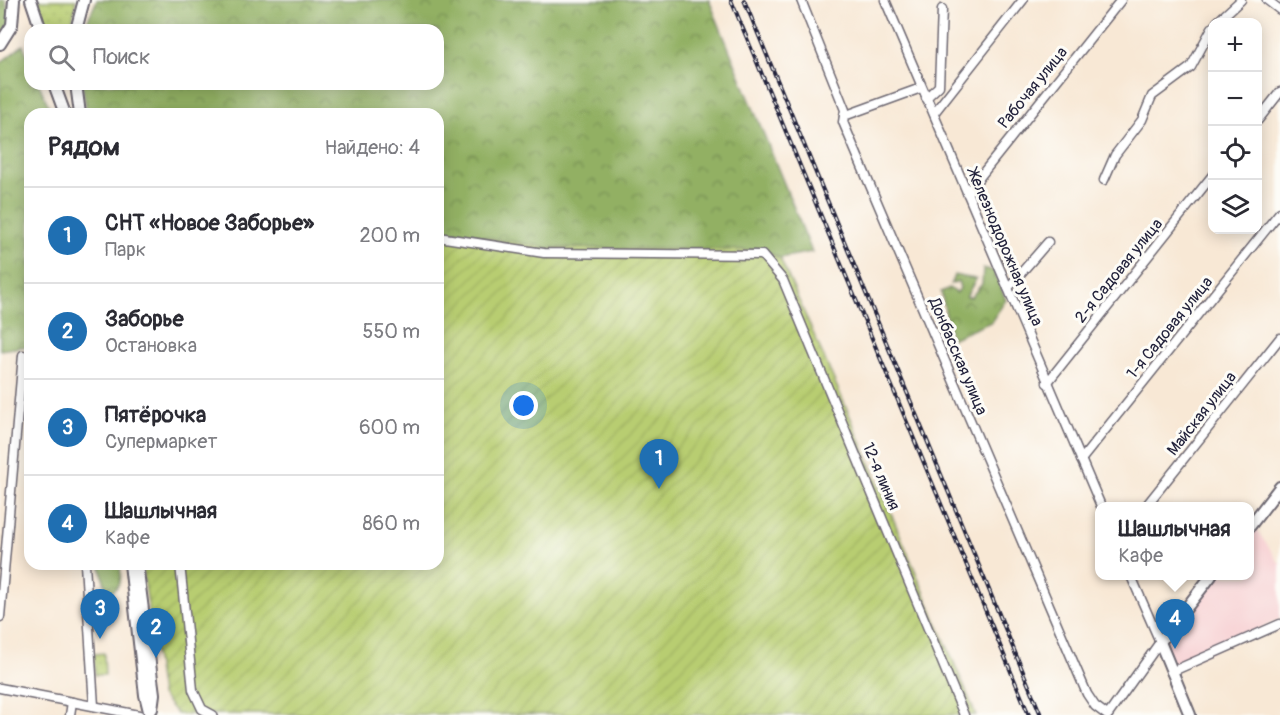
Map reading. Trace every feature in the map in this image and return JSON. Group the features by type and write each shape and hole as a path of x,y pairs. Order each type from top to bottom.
{"main road":[{"path":"0,44 12,25 14,0"},
{"path":"25,0 33,24"},
{"path":"31,0 39,24"},
{"path":"78,24 84,0"},
{"path":"56,90 63,108"},
{"path":"62,90 69,108"},
{"path":"77,90 80,108"},
{"path":"1254,521 1280,487"},
{"path":"131,570 151,715"},
{"path":"138,570 154,694 151,715"},
{"path":"1190,715 1160,642 1208,580"}],"street":[{"name":"Донбасская улица","path":"801,0 845,110 843,122 1070,654 1091,701 1108,715"},
{"name":"Железнодорожная улица","path":"885,0 1099,502"},
{"path":"934,113 1023,0"},
{"name":"Рабочая улица","path":"967,193 1121,0"},
{"path":"1221,18 1241,0"},
{"path":"1267,0 1280,10"},
{"path":"942,9 939,86 947,96"},
{"path":"1104,180 1115,155 1142,120 1152,96 1191,67 1208,35"},
{"path":"926,98 939,86"},
{"path":"844,116 921,88"},
{"path":"1262,114 1280,92"},
{"name":"2-я Садовая улица","path":"1047,383 1209,180"},
{"name":"1-я Садовая улица","path":"1081,460 1280,212"},
{"name":"12-я линия","path":"444,238 544,253 762,255 783,280 964,715"},
{"path":"1008,288 1048,242"},
{"name":"Майская улица","path":"1150,502 1280,338"},
{"path":"0,617 23,355"},
{"path":"85,570 94,706"},
{"path":"181,570 193,690 202,709 213,715"},
{"path":"1108,715 1160,642 1133,580"},
{"path":"1171,672 1280,624"},
{"path":"0,688 139,715"},
{"path":"70,715 72,702"}],"shaded area":[{"path":"1254,526 1280,564 1280,619 1174,668 1163,641 1212,580 1254,580"}],"green space":[{"path":"0,0 5,0 12,19 0,40"},
{"path":"37,0 76,0 72,24 45,24"},
{"path":"97,0 709,0 812,252 780,258 761,250 549,248 444,230 444,108 86,108 83,90 444,90 444,24 86,24"},
{"path":"23,45 24,90 42,90 49,108 24,108 24,347 0,350 0,63"},
{"path":"444,230 549,248 761,250 780,258 849,414 976,715 177,714 161,695 143,570 444,570"},
{"path":"983,268 994,271 1006,300 991,322 951,339 941,292 949,288 957,293 960,288 958,281 951,284 954,275 976,279 966,297 971,297 982,284"},
{"path":"101,570 120,570 119,583 115,589 111,592 106,590"},
{"path":"104,653 105,675 95,675 94,654"}],"railway":[{"path":"731,0 1029,715"},
{"path":"744,0 1041,715"}],"place":[{"name":"СНТ «Новое Заборье»","path":"659,489"},
{"name":"Пятёрочка","path":"100,639"},
{"name":"Шашлычная","path":"1175,649"},
{"name":"Заборье","path":"156,658"}]}
